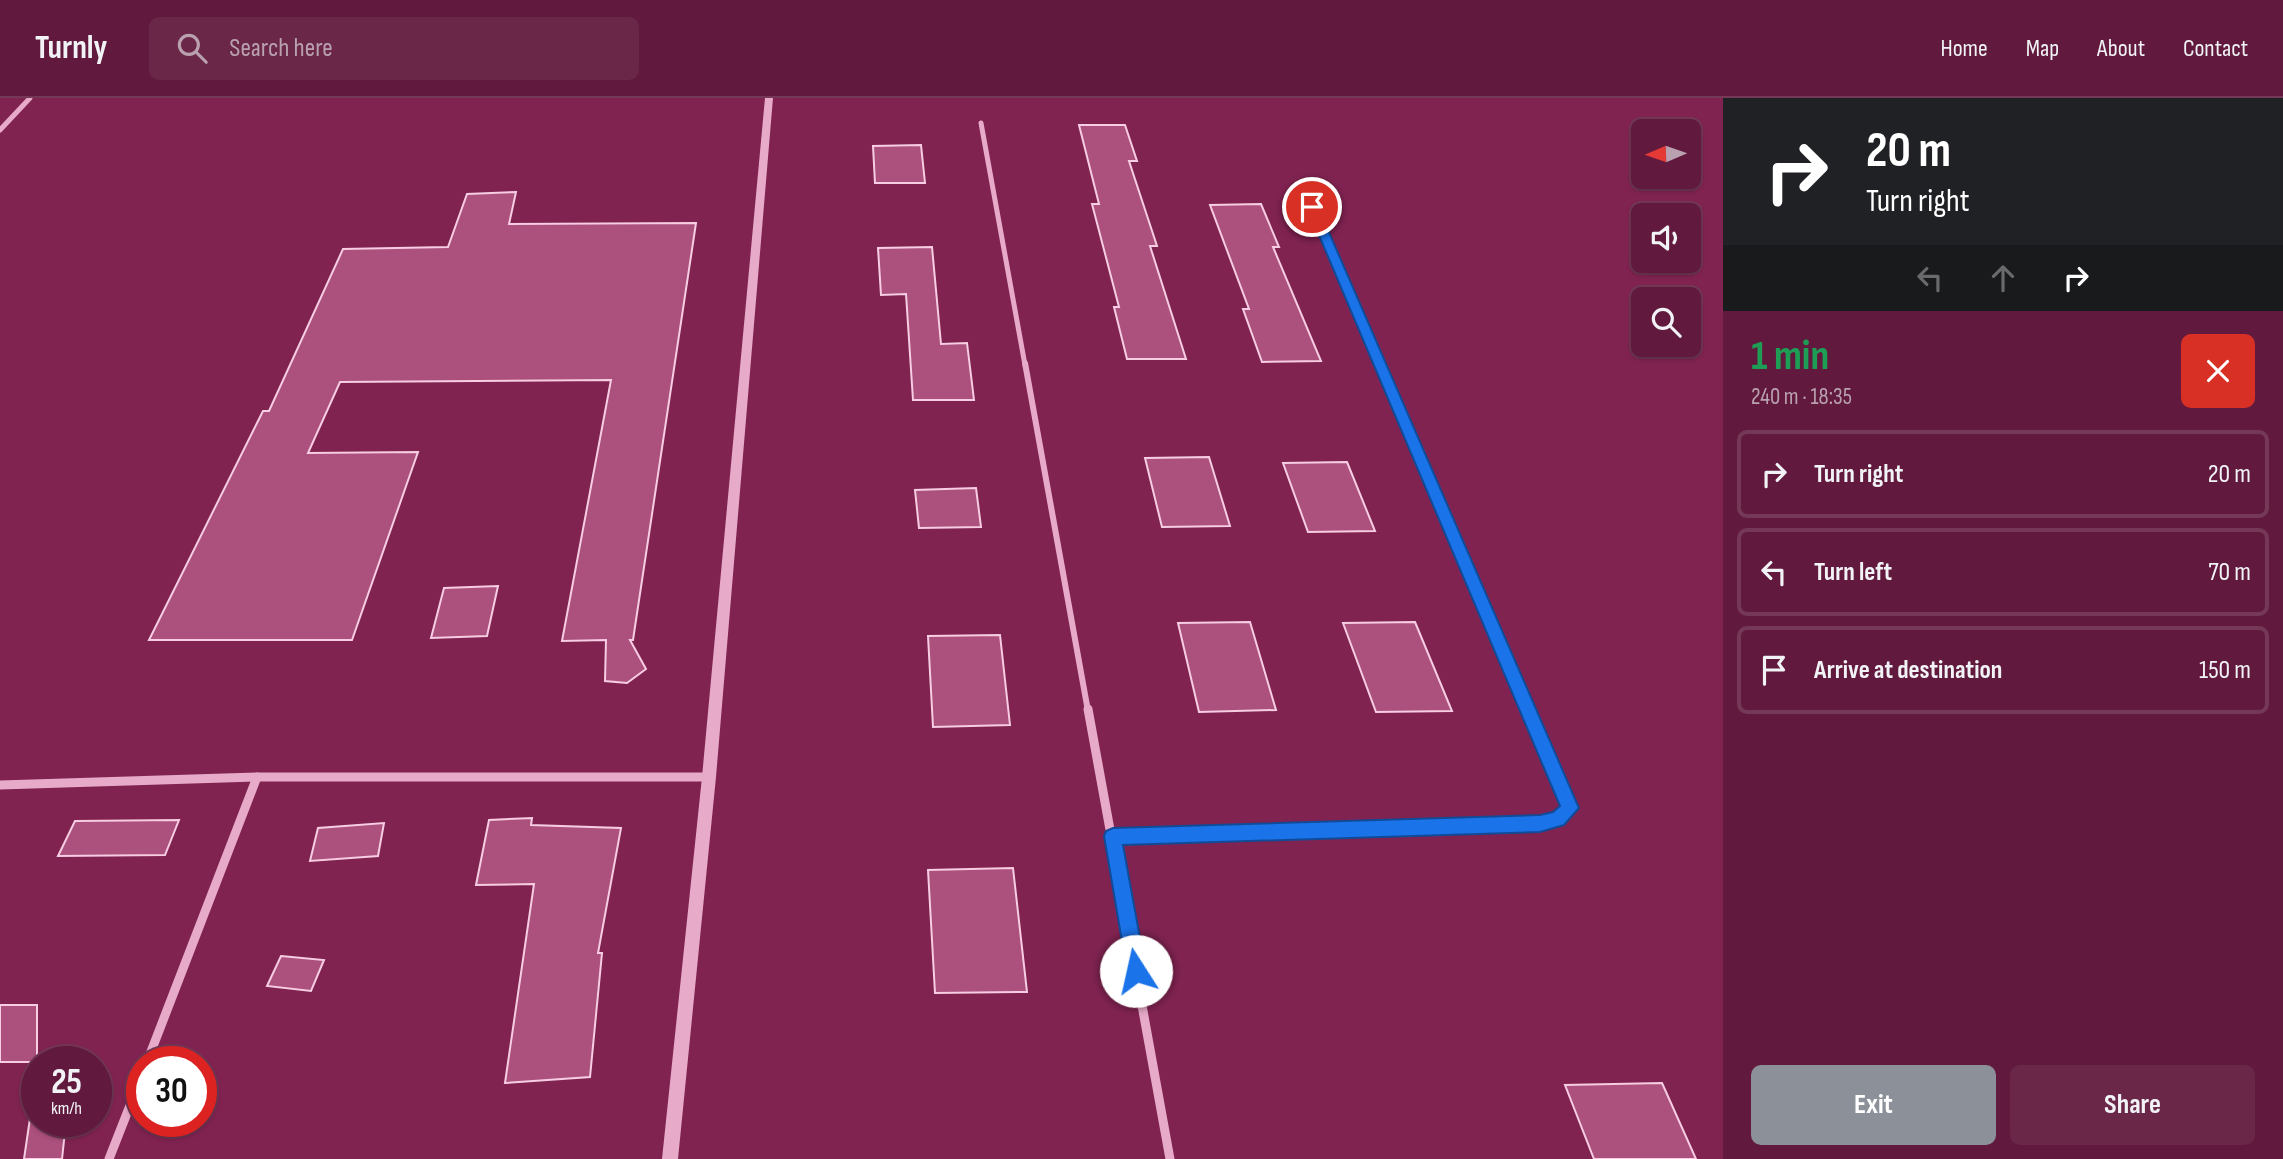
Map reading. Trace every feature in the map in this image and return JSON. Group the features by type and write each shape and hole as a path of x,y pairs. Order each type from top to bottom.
{"street":[{"path":"0,130 30,98"},
{"path":"670,1159 709,777 769,98"},
{"path":"981,123 1170,1159"},
{"path":"1113,836 1540,823 1558,819 1570,808 1312,207"},
{"path":"0,785 257,777 709,777"},
{"path":"153,1046 257,777"},
{"path":"109,1159 126,1116"}],"building":[{"path":"1079,125 1125,125 1137,161 1129,161 1157,246 1150,246 1186,359 1127,359 1114,307 1119,307 1092,204 1099,204"},
{"path":"921,145 925,183 875,183 873,146"},
{"path":"516,192 509,224 696,223 633,640 630,640 646,669 627,683 605,681 606,640 562,641 611,380 340,382 308,453 418,452 352,640 149,640 263,411 269,411 343,249 448,247 467,194"},
{"path":"1261,204 1279,247 1273,247 1321,361 1262,362 1243,309 1249,309 1210,205"},
{"path":"932,247 941,344 967,343 974,400 913,400 906,294 881,295 878,248"},
{"path":"1209,457 1230,526 1162,527 1145,458"},
{"path":"1347,462 1375,531 1308,532 1283,463"},
{"path":"976,488 981,527 919,528 915,490"},
{"path":"498,586 487,636 431,638 444,588"},
{"path":"1250,622 1276,710 1199,712 1178,623"},
{"path":"1415,622 1452,711 1376,712 1343,623"},
{"path":"1000,635 1010,725 933,727 928,636"},
{"path":"532,818 531,825 621,828 598,953 602,953 590,1077 505,1083 534,884 476,885 489,820"},
{"path":"179,820 165,855 58,856 75,821"},
{"path":"384,823 378,856 310,861 318,828"},
{"path":"1013,868 1027,992 935,993 928,870"},
{"path":"281,956 324,960 311,991 267,986"},
{"path":"0,1005 37,1005 37,1046 21,1046 21,1062 0,1062"},
{"path":"1662,1083 1696,1159 1594,1159 1565,1085"},
{"path":"27,1137 64,1137 62,1159 24,1159"}],"route":[{"path":"1136,971 1113,836 1540,823 1558,819 1570,808 1312,207"}]}
